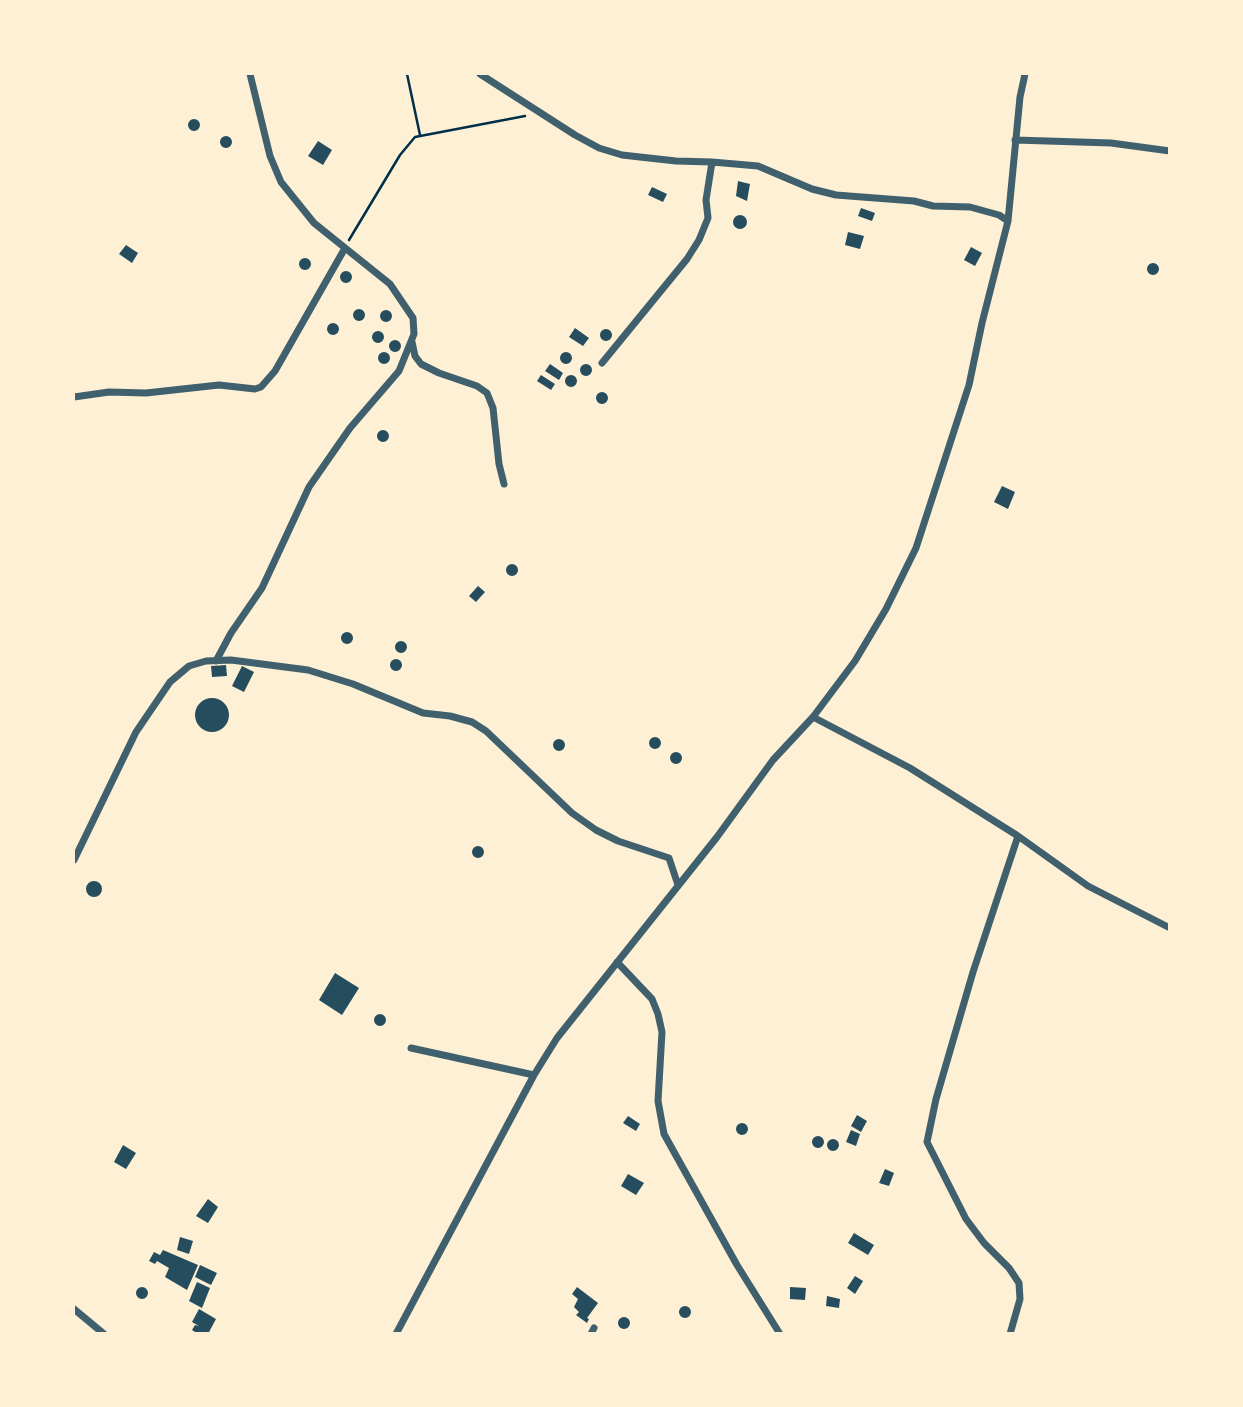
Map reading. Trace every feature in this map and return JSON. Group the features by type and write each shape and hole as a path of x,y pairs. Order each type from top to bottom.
{"street":[{"path":"250,74 270,156 281,182 314,223 390,285 404,303 413,318 412,342 415,356 421,364 477,386 487,393 493,408 504,484"},
{"path":"480,74 587,141 622,155 758,166 812,189 836,195 914,201 933,206 970,207 999,215 1008,221"},
{"path":"396,1334 534,1075 557,1038 717,837 773,760 813,717 855,661 886,609 916,548 969,385 1008,221 1020,97 1026,74"},
{"path":"1015,140 1111,143 1170,151"},
{"path":"603,363 687,259 699,240 708,218 706,200 712,162"},
{"path":"74,397 109,391 146,393 219,385 254,389 261,387 269,381 345,248"},
{"path":"216,661 231,633 262,588 309,487 350,428 398,371 412,342"},
{"path":"74,860 136,732 170,682 189,666 216,661 254,661 308,670 353,684 423,713 472,722 486,731 572,813 618,841 669,858 678,885"},
{"path":"813,717 910,768 1018,836 1088,887 1170,928"},
{"path":"1010,1334 1020,1299 1018,1283 1009,1268 966,1219 927,1142 931,1119 970,985 1018,836"},
{"path":"617,962 652,999 659,1014 662,1032 658,1101 664,1134 737,1265 780,1334"},
{"path":"411,1048 534,1075"},
{"path":"74,1309 104,1334"}],"path":[{"path":"407,74 420,135"},
{"path":"345,248 409,141 420,135 545,115"}],"building":[{"path":"189,120 199,120 199,130 189,130"},
{"path":"226,136 232,142 226,148 220,142"},
{"path":"318,141 332,150 323,165 308,156"},
{"path":"738,181 750,184 747,201 736,196"},
{"path":"652,187 667,194 663,202 648,195"},
{"path":"861,208 875,213 872,221 858,216"},
{"path":"737,215 743,215 747,222 743,229 737,229 733,225 733,219"},
{"path":"848,232 864,236 860,249 845,245"},
{"path":"126,245 138,253 132,263 119,254"},
{"path":"971,247 982,253 975,266 964,260"},
{"path":"305,258 311,264 305,270 299,264"},
{"path":"1148,264 1158,264 1158,274 1148,274"},
{"path":"341,272 351,272 351,282 341,282"},
{"path":"359,309 365,315 359,321 353,315"},
{"path":"381,311 391,311 391,321 381,321"},
{"path":"328,324 338,324 338,334 328,334"},
{"path":"575,328 589,338 583,346 569,337"},
{"path":"601,330 611,330 611,340 601,340"},
{"path":"373,332 383,332 383,342 373,342"},
{"path":"390,341 400,341 400,351 390,351"},
{"path":"566,352 572,358 566,364 560,358"},
{"path":"379,353 389,353 389,363 379,363"},
{"path":"550,364 563,373 559,380 545,371"},
{"path":"586,364 592,370 586,376 580,370"},
{"path":"541,375 555,384 551,390 537,381"},
{"path":"566,376 576,376 576,386 566,386"},
{"path":"597,393 607,393 607,403 597,403"},
{"path":"378,431 388,431 388,441 378,441"},
{"path":"1002,486 1015,492 1008,509 994,502"},
{"path":"512,564 518,570 512,576 506,570"},
{"path":"478,586 485,592 476,602 469,596"},
{"path":"347,632 353,638 347,644 341,638"},
{"path":"401,641 407,647 401,653 395,647"},
{"path":"391,660 401,660 401,670 391,670"},
{"path":"226,665 227,676 212,677 211,666"},
{"path":"242,666 254,672 244,692 232,686"},
{"path":"212,698 224,703 229,715 224,727 212,732 200,727 195,715 200,703"},
{"path":"650,738 660,738 660,748 650,748"},
{"path":"554,740 564,740 564,750 554,750"},
{"path":"671,753 681,753 681,763 671,763"},
{"path":"473,847 483,847 483,857 473,857"},
{"path":"94,881 100,883 100,895 94,897 88,895 86,889 88,883"},
{"path":"335,973 359,988 342,1015 319,1000"},
{"path":"375,1015 385,1015 385,1025 375,1025"},
{"path":"857,1115 867,1121 861,1132 851,1126"},
{"path":"628,1116 640,1124 636,1131 623,1123"},
{"path":"737,1124 747,1124 747,1134 737,1134"},
{"path":"851,1130 860,1134 856,1146 846,1142"},
{"path":"813,1137 823,1137 823,1147 813,1147"},
{"path":"828,1140 838,1140 838,1150 828,1150"},
{"path":"123,1145 136,1153 126,1169 114,1162"},
{"path":"885,1169 894,1173 889,1186 879,1183"},
{"path":"628,1174 644,1183 636,1195 621,1186"},
{"path":"208,1199 218,1207 208,1223 196,1216"},
{"path":"854,1233 874,1245 868,1255 848,1243"},
{"path":"180,1237 193,1241 189,1254 177,1250"},
{"path":"163,1250 198,1265 187,1290 165,1277 169,1268 157,1261 155,1264 149,1261 154,1252 160,1255"},
{"path":"200,1265 217,1273 211,1285 195,1277"},
{"path":"855,1276 863,1281 855,1294 847,1288"},
{"path":"197,1282 210,1288 202,1308 189,1301"},
{"path":"577,1287 598,1303 587,1318 587,1323 576,1315 579,1312 574,1307 578,1299 572,1294"},
{"path":"790,1287 806,1288 805,1300 790,1299"},
{"path":"137,1288 147,1288 147,1298 137,1298"},
{"path":"827,1296 840,1299 839,1308 826,1306"},
{"path":"680,1307 690,1307 690,1317 680,1317"},
{"path":"199,1309 216,1319 208,1334 198,1334 192,1330 195,1325 199,1326 192,1322"},
{"path":"624,1317 630,1323 624,1329 618,1323"}]}
